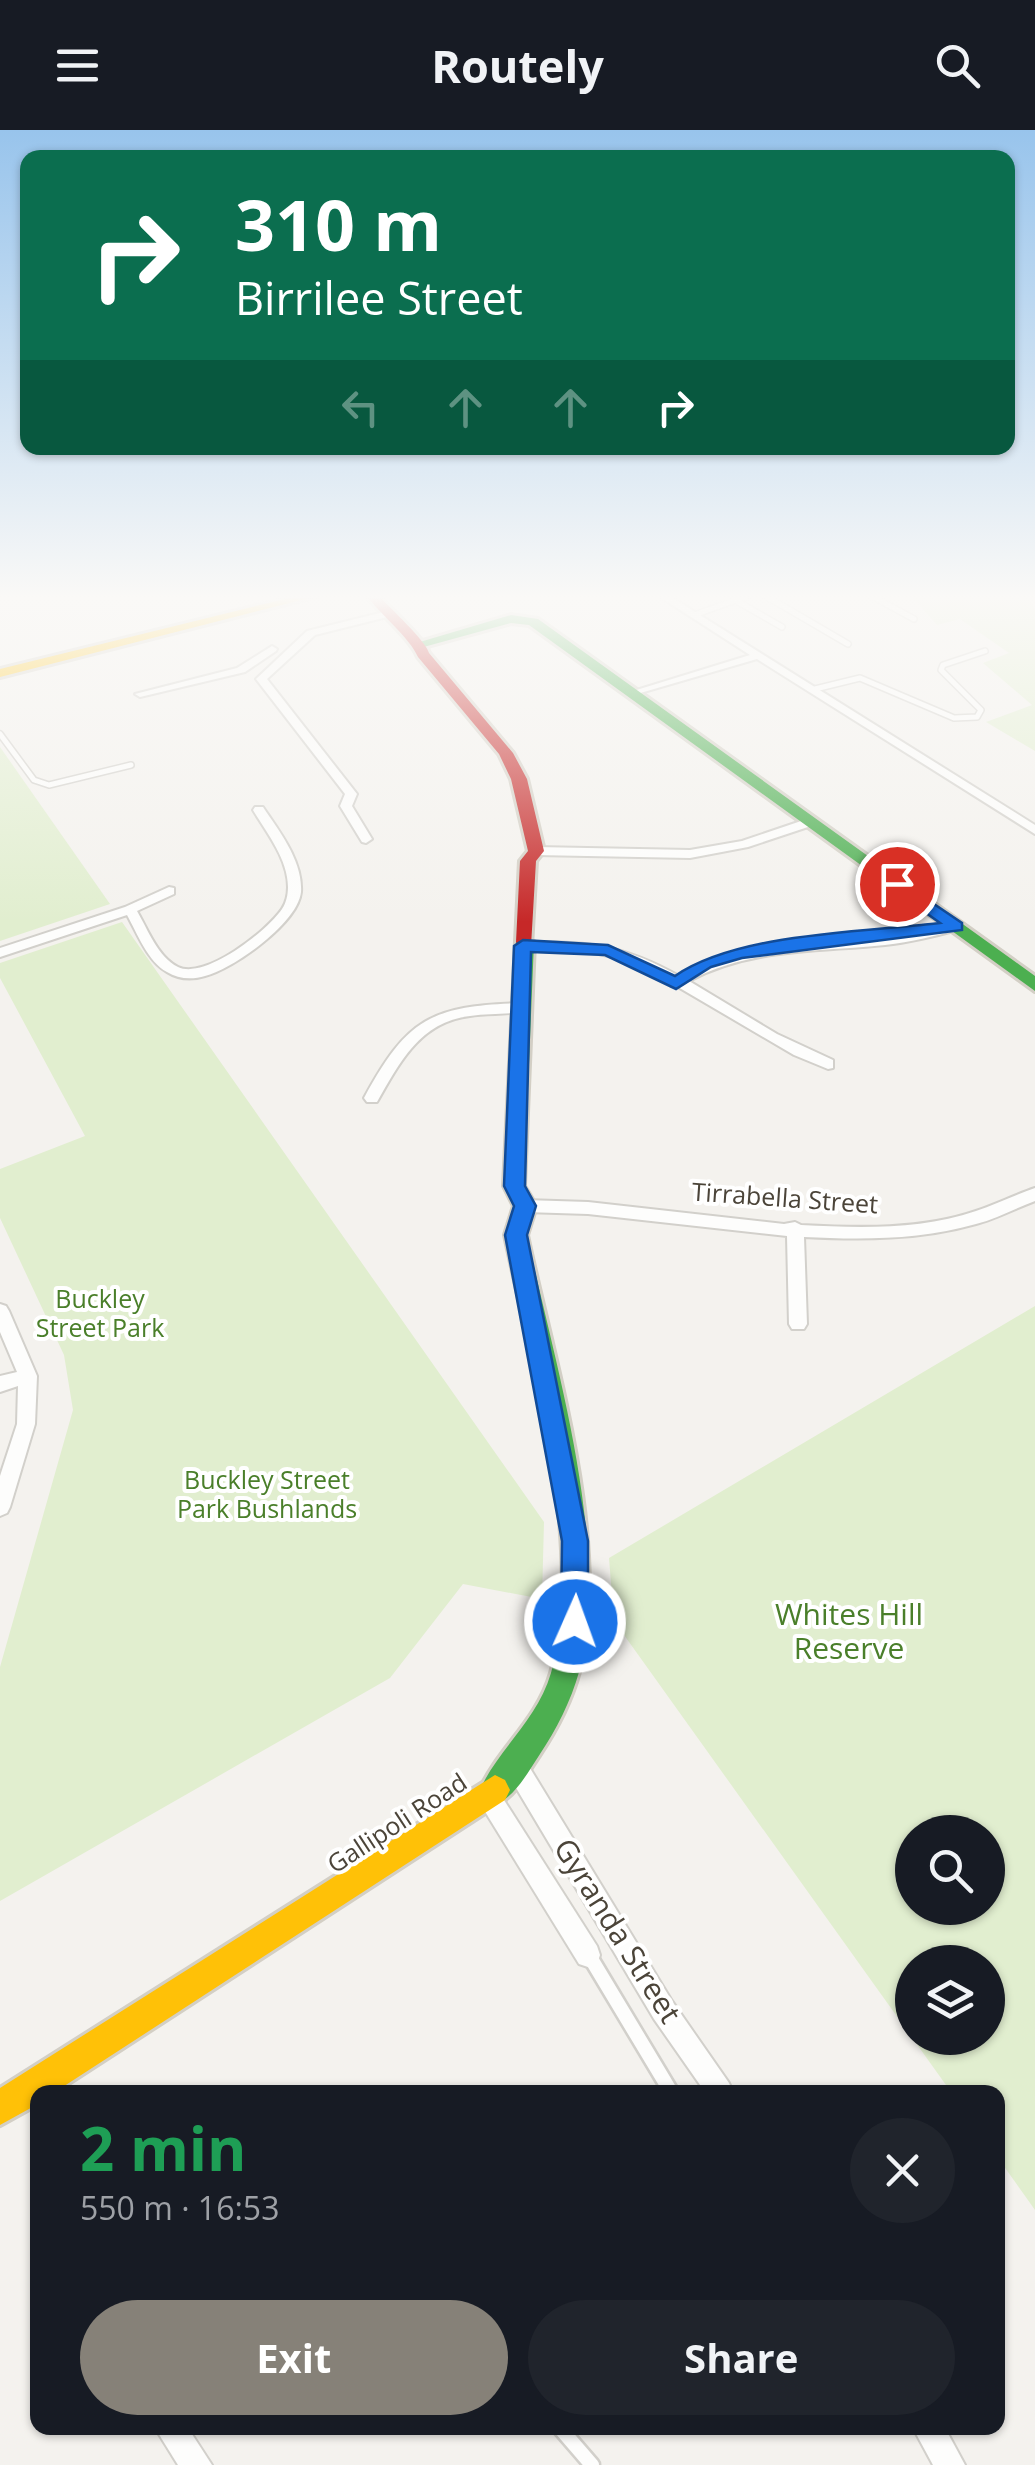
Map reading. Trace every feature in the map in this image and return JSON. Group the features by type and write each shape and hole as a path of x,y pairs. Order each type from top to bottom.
{"street":[{"path":"281,704 351,794 346,806 366,839"},
{"name":"Gallipoli Road","path":"49,2085 489,1797 517,1768 552,1712 573,1649 577,1596 575,1541 516,1235 525,1206 514,1186 523,946 528,861 536,851 528,837 515,769 463,704"},
{"path":"648,704 1035,985"},
{"path":"837,704 1035,830"},
{"path":"130,910 168,967 187,975 212,970 286,915 295,903 297,890 282,848 260,810"},
{"path":"536,851 690,854 744,844 810,822"},
{"path":"0,953 130,910 169,891"},
{"path":"676,983 704,964 740,953 956,926"},
{"path":"523,946 608,950 676,983 792,1051 828,1064"},
{"path":"372,1098 396,1051 422,1028 466,1008 520,1008"},
{"name":"Tirrabella Street","path":"525,1206 902,1234 1002,1212 1035,1194"},
{"path":"796,1228 798,1324"},
{"path":"0,1311 28,1376 26,1424 0,1506"},
{"path":"0,1384 28,1376"},
{"name":"Gyranda Street","path":"517,1768 663,2010 715,2085"},
{"path":"489,1797 588,1954"},
{"name":"Gallipoli Road","path":"0,2108 30,2094"},
{"path":"175,2435 196,2465"},
{"path":"932,2435 950,2465"}],"lane":[{"path":"921,704 954,718 977,717 981,710 975,704"},
{"path":"0,734 34,780 49,785 130,766"},
{"path":"588,1954 668,2085"},
{"path":"566,2435 592,2465"}],"green space":[{"path":"1035,704 1035,751 986,722"},
{"path":"0,747 110,904 0,941"},
{"name":"Buckley Street Park Bushlands","path":"122,922 544,1522 542,1599 463,1584 390,1678 0,1901 0,1667 73,1410 64,1355 0,1218 0,1169 85,1136 0,978 0,963"},
{"name":"Whites Hill Reserve","path":"1035,1306 1035,2210 1005,2168 1005,2085 946,2085 924,2055 1005,2055 1005,1945 895,1945 895,2013 614,1621 609,1558"}],"traffic: fast":[{"path":"646,704 1035,985"},
{"path":"495,1790 545,1720 565,1672 574,1627 575,1574 562,1456 516,1235 525,1206 514,1186 525,942"}],"traffic: slow":[{"path":"36,2085 495,1790"},
{"path":"0,2108 30,2089"}],"traffic: jam":[{"path":"465,704 506,753 519,779 536,851 528,861 525,942"}],"route":[{"path":"575,1622 575,1541 516,1235 525,1206 514,1186 523,946 587,946 608,950 676,983 704,964 740,953 941,932 956,926 897,884"}],"park label":[{"name":"Buckley Street Park","path":"100,1314"}]}
